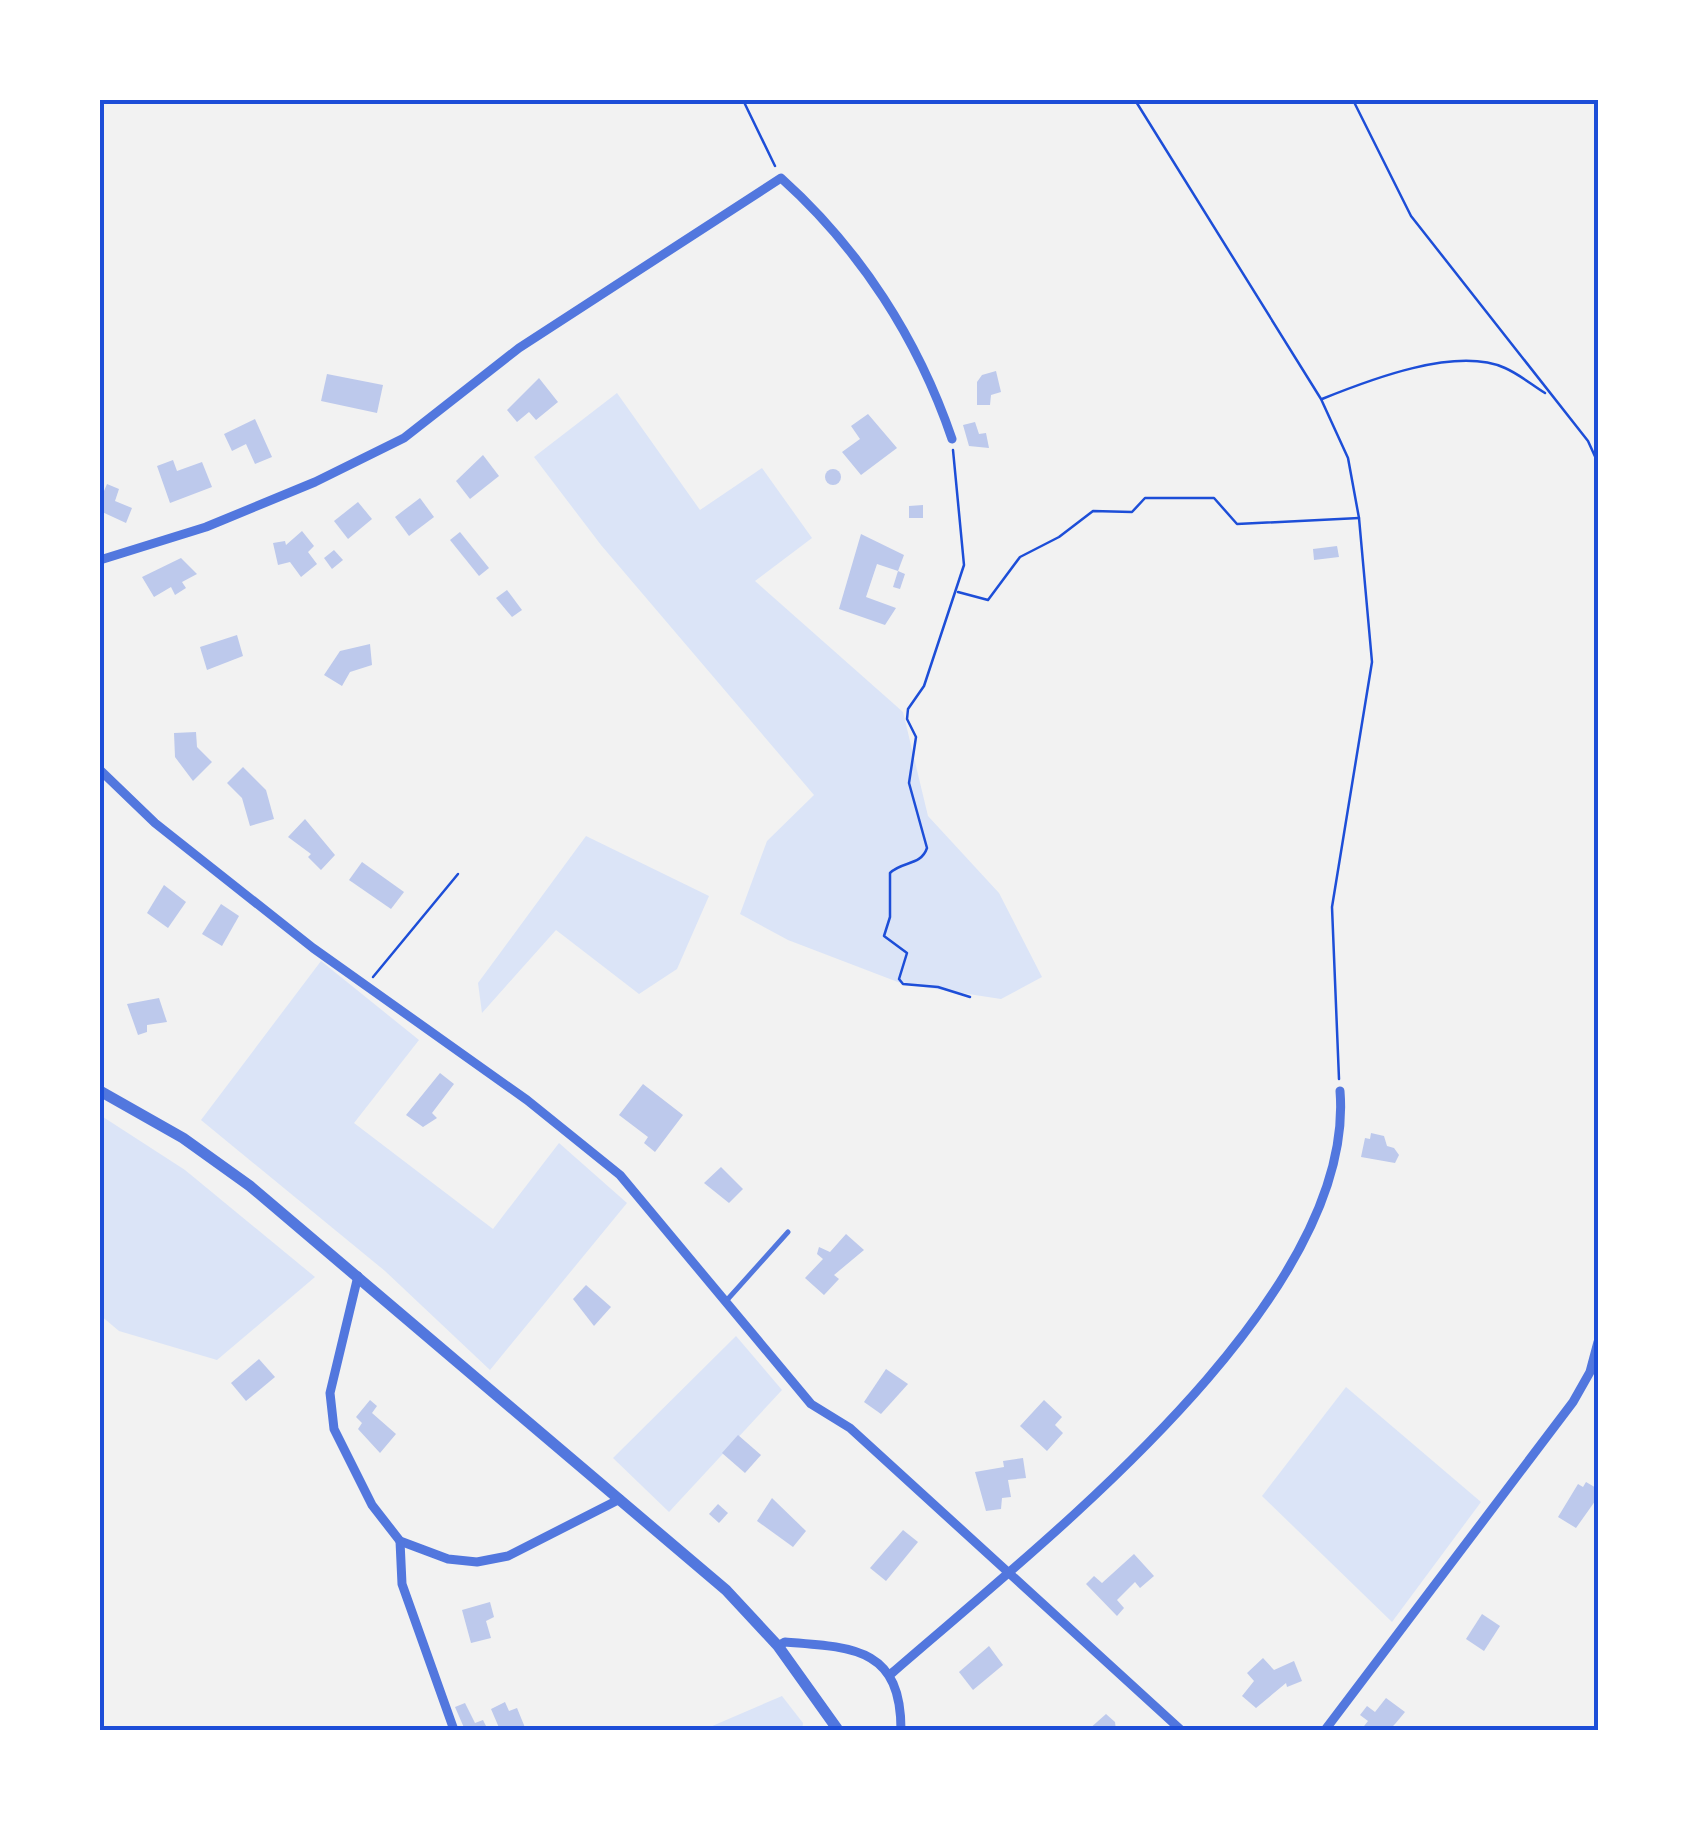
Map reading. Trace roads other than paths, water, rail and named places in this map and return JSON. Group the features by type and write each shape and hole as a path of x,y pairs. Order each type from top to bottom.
{"street":[{"path":"100,560 206,527 315,482 404,438 519,348 781,178 818,211 877,287 930,374 952,439"},
{"path":"100,770 167,832 365,986 527,1100 620,1175 811,1404 850,1428 1181,1730"},
{"path":"100,1091 184,1138 358,1276 726,1590 778,1646 838,1730"},
{"path":"892,1673 1150,1444 1252,1323 1308,1231 1330,1176 1340,1143 1340,1091"},
{"path":"358,1276 330,1394 334,1429 372,1504 400,1541 448,1559 477,1562 508,1556 620,1499"},
{"path":"1325,1730 1573,1402 1590,1372 1598,1342"},
{"path":"400,1541 402,1584 454,1730"},
{"path":"778,1646 785,1642 838,1646 871,1658 892,1673 901,1704 901,1730"}],"lane":[{"path":"725,1302 788,1232"}]}
